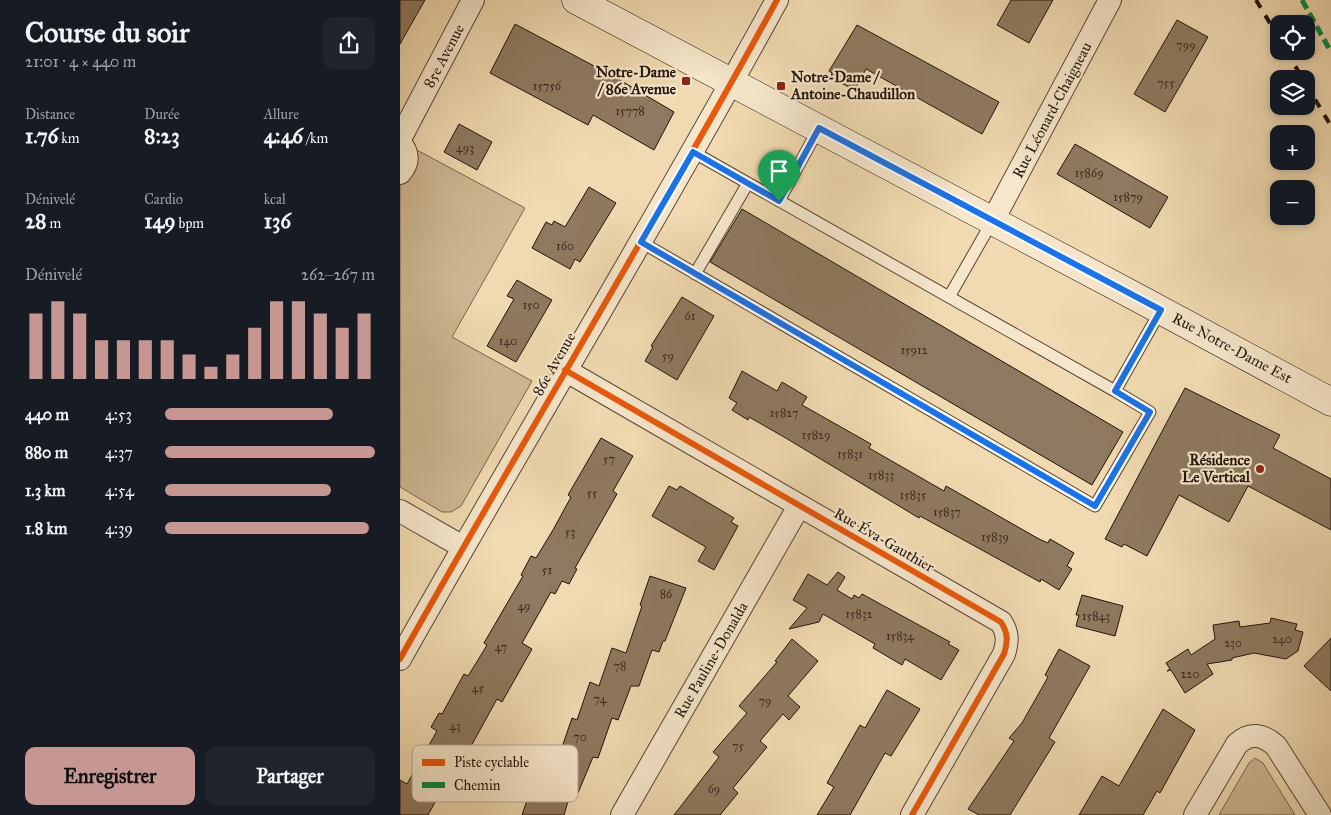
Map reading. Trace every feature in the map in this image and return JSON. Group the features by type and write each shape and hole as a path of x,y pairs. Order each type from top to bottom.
{"main road":[{"name":"Rue Notre-Dame Est","path":"576,0 993,220 1331,402"}],"street":[{"name":"85e Avenue","path":"400,139 473,0"},
{"name":"86e Avenue","path":"400,659 565,370 693,152 777,0"},
{"name":"Rue Léonard-Chaigneau","path":"993,220 1110,0"},
{"path":"400,143 407,157 406,164 400,173"},
{"name":"Rue Éva-Gauthier","path":"565,370 1001,622 1007,632 1004,654 912,815"},
{"name":"Rue Pauline-Donalda","path":"622,815 799,506"},
{"path":"400,511 463,548"},
{"path":"1195,815 1237,744 1244,738 1252,735 1269,740 1276,746 1320,815"}],"lane":[{"path":"779,201 819,128"},
{"path":"641,242 1095,506 1150,412 693,152"},
{"path":"696,274 748,183"},
{"path":"949,297 993,220"},
{"path":"1115,391 1161,310"}],"shaded area":[{"path":"400,141 525,208 452,337 532,381 461,506 451,512 442,512 400,487"},
{"path":"1255,758 1263,763 1295,815 1219,815 1249,763"}],"building":[{"path":"400,0 425,0 400,44"},
{"path":"1011,0 1053,0 1029,43 997,25"},
{"path":"1177,20 1208,37 1165,112 1134,94"},
{"path":"515,24 613,76 674,112 654,150 593,115 588,125 490,73"},
{"path":"857,25 999,102 982,134 866,69 856,87 852,85 851,88 831,78 832,73 829,71"},
{"path":"459,124 492,142 477,170 444,152"},
{"path":"1075,144 1168,197 1150,228 1057,174"},
{"path":"589,187 616,203 580,262 575,259 570,269 532,248 546,222 552,225 554,221 565,227"},
{"path":"742,209 1123,432 1092,485 710,262"},
{"path":"517,280 552,300 516,362 487,346 514,299 507,296"},
{"path":"682,297 714,316 677,380 645,361 653,347 651,346"},
{"path":"742,371 777,391 782,382 807,397 802,405 871,444 869,448 944,491 946,486 1039,539 1048,543 1050,539 1074,553 1067,566 1072,569 1059,590 1041,579 1040,582 920,516 919,518 784,437 749,417 748,420 732,410 737,403 729,398"},
{"name":"Résidence Le Vertical","path":"1185,388 1280,435 1273,448 1331,479 1331,530 1248,486 1229,522 1179,495 1147,556 1124,544 1122,547 1105,539"},
{"path":"601,438 633,456 613,491 617,494 575,568 577,569 569,584 562,581 555,594 551,592 522,643 532,649 502,702 497,699 472,745 429,745 437,731 431,727 439,713 442,714 464,674 468,676 487,645 484,643 523,576 521,575 531,556 536,558 571,497 568,495"},
{"path":"669,486 677,490 680,486 734,518 731,522 738,526 714,570 698,561 706,547 652,516"},
{"path":"838,572 845,577 837,590 852,599 854,595 859,598 862,594 950,642 948,644 959,650 941,680 905,659 902,665 873,648 875,644 823,614 819,622 789,629 807,608 793,600 808,574 827,585"},
{"path":"650,576 686,588 665,641 663,641 659,652 652,650 639,686 631,686 618,720 612,718 598,758 593,757 578,793 578,745 563,745 572,718 577,720 590,682 599,686 612,648 626,653 642,606 640,605"},
{"path":"1082,595 1123,606 1115,636 1076,626 1079,615 1076,615"},
{"path":"1271,618 1297,624 1295,630 1303,632 1298,651 1286,659 1254,653 1232,658 1232,660 1207,664 1213,674 1185,693 1171,670 1167,671 1170,669 1166,663 1188,649 1191,655 1215,639 1213,625 1239,621 1240,627 1270,623"},
{"path":"1331,638 1331,691 1304,666"},
{"path":"792,639 818,661 788,696 800,707 789,720 783,714 760,741 767,747 733,788 738,793 720,815 674,815 719,757 713,752 747,713 739,706 777,662 775,661"},
{"path":"1059,649 1090,666 1049,738 1055,742 1010,815 979,815 968,809 1014,741 1009,738 1022,723 1048,677 1045,675"},
{"path":"887,690 920,709 891,756 885,753 850,815 817,815 834,787 827,783 860,725 865,728"},
{"path":"1163,709 1195,730 1160,793 1157,791 1143,815 1079,815 1102,776 1119,786"},
{"path":"412,775 412,802 435,802 428,815 400,815 400,780 407,784"},
{"path":"526,802 568,802 564,815 522,815"}],"railway":[{"path":"1256,0 1270,23"},
{"path":"1291,60 1298,70"},
{"path":"1315,99 1331,126"}],"marked path":[{"path":"1302,0 1331,52"}],"cycle path":[{"path":"400,659 684,166 777,0"},
{"path":"565,370 1001,622 1007,637 1004,654 912,815"}],"place":[{"name":"Notre-Dame / 86e Avenue","path":"686,81"},
{"name":"Notre-Dame / Antoine-Chaudillon","path":"781,86"},
{"name":"Résidence Le Vertical","path":"1260,469"}],"route":[{"path":"819,128 1161,310 1115,391 1150,412 1095,506 641,242 693,152 779,201 819,128"}]}
